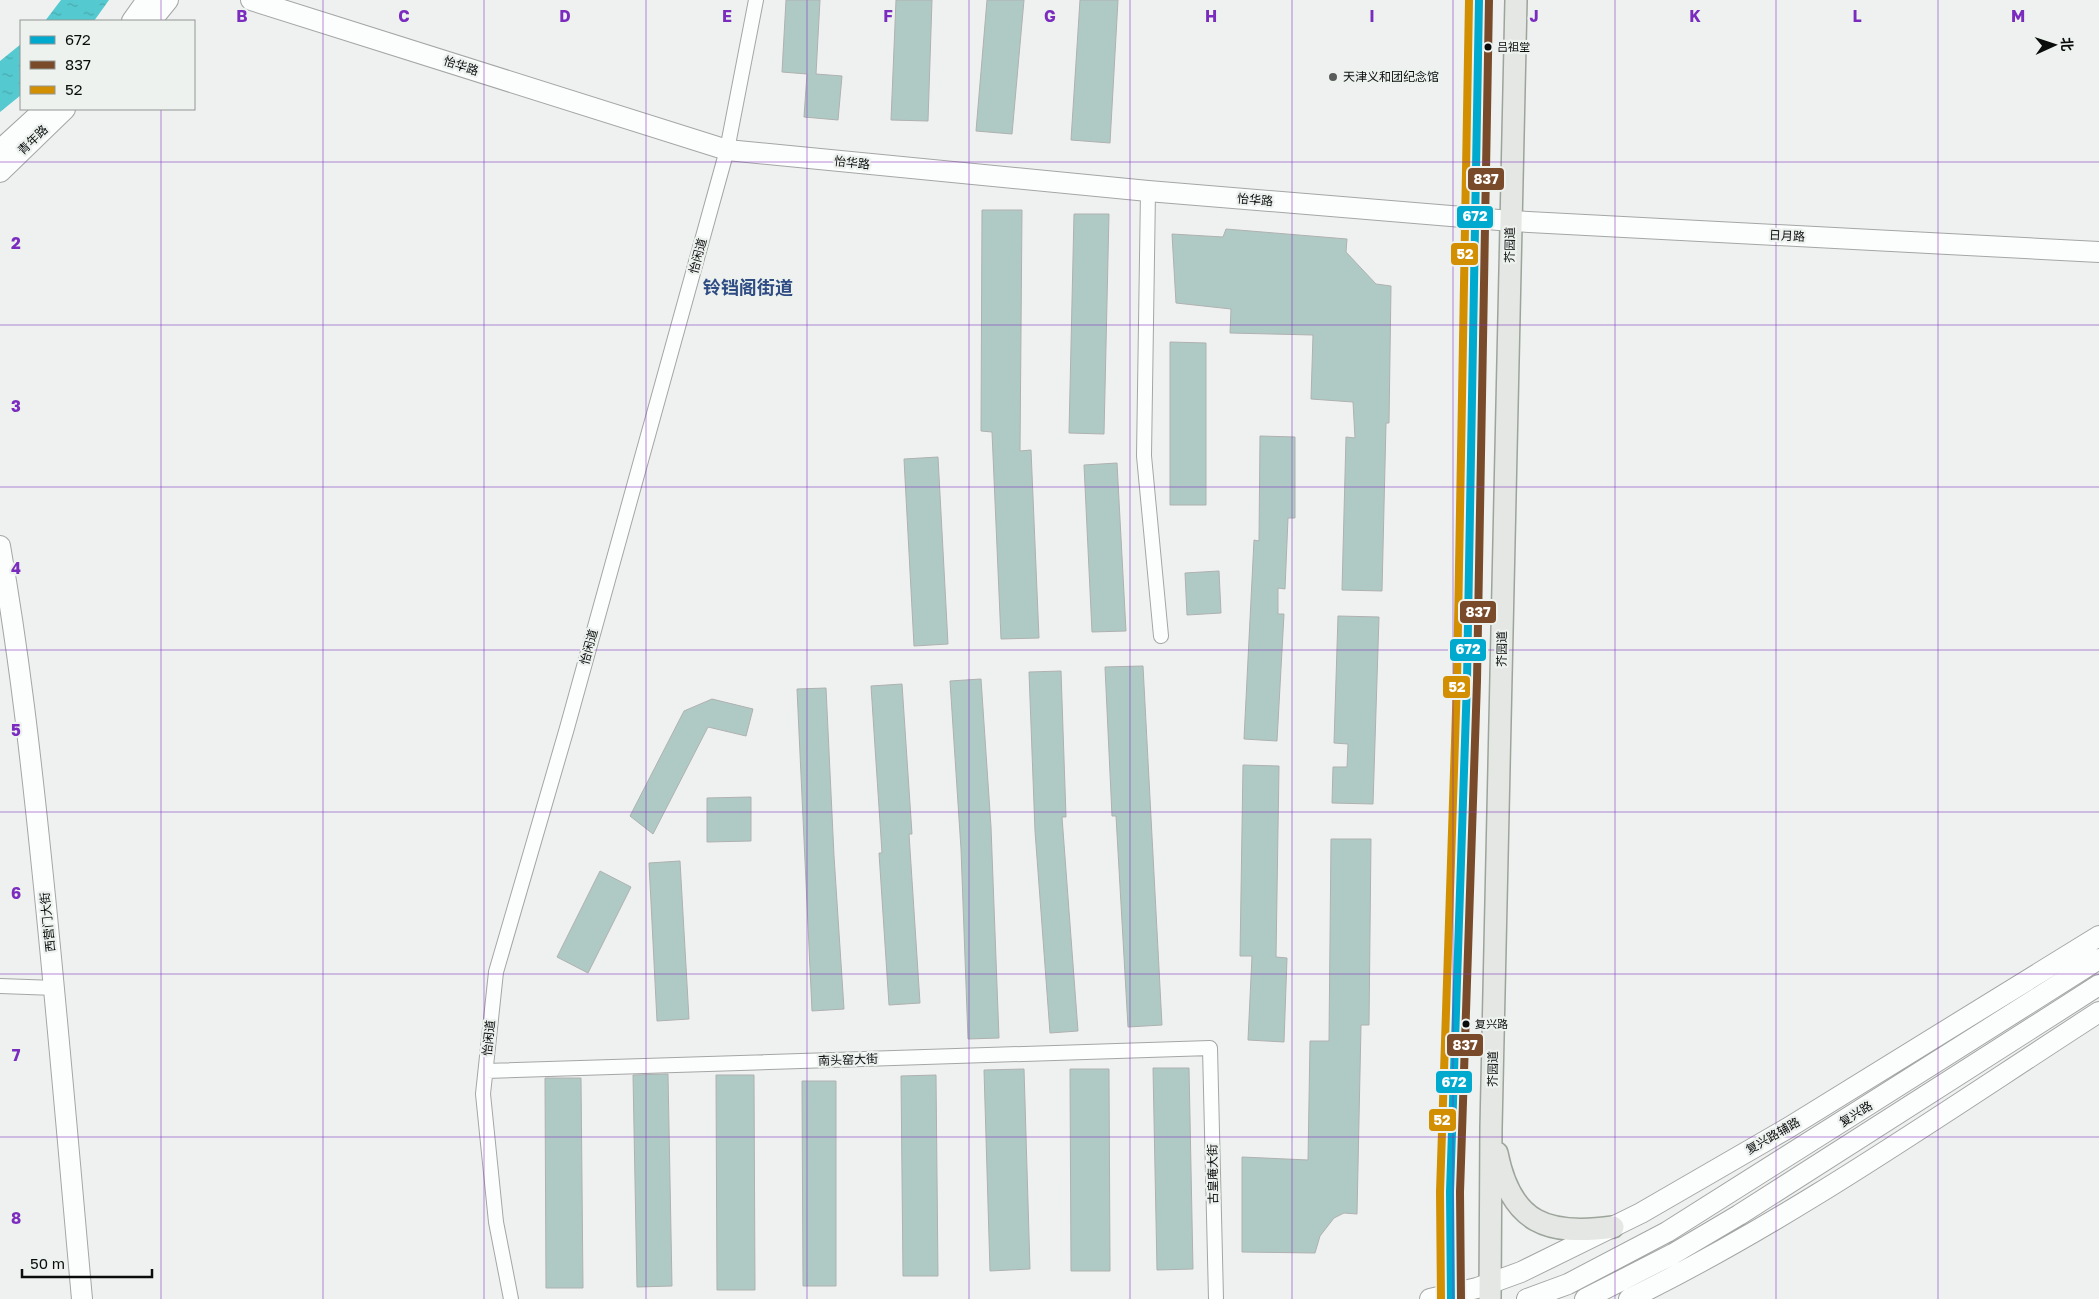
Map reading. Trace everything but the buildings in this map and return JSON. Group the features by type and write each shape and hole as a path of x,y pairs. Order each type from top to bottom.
{"main road":[{"path":"1451,1297 1450,1192 1467,671 1479,0"},
{"name":"芥园道","path":"1490,1291 1516,0"},
{"path":"1492,1128 1498,1161 1508,1188 1519,1206 1531,1218 1546,1226 1568,1230 1614,1227"}],"street":[{"path":"133,20 147,0"},
{"path":"152,20 168,0"},
{"name":"怡华路","path":"251,0 727,150 1148,191 1475,217"},
{"name":"怡闲道","path":"511,1299 496,1222 483,1094 496,972 570,718 727,150 756,0"},
{"name":"青年路","path":"0,150 44,110"},
{"name":"青年路","path":"0,172 64,110"},
{"path":"1148,191 1144,456 1162,636"},
{"name":"日月路","path":"1475,217 1511,221 2099,252"},
{"name":"西营门大街","path":"0,546 16,638 54,988 82,1299"},
{"name":"复兴路辅路","path":"1430,1299 1490,1291 1521,1272 1614,1227 1788,1128 2099,936"},
{"name":"复兴路","path":"1527,1299 1568,1284 1667,1232 1892,1092 2099,959"},
{"path":"0,986 54,988"},
{"name":"复兴路","path":"1585,1299 1673,1254 1739,1215 2099,986"},
{"path":"1628,1299 1702,1260 1819,1191 2099,1012"},
{"name":"南头窑大街","path":"486,1071 1210,1048"},
{"name":"古皇庵大街","path":"1210,1048 1216,1299"},
{"path":"1788,1128 1892,1092"}],"water":[{"path":"61,0 109,0 95,20 46,20"},
{"path":"20,45 20,96 0,112 0,61"}],"transit line":[{"name":"52","path":"1441,1299 1440,1192 1457,681 1469,0"},
{"name":"672","path":"1451,1299 1450,1192 1467,681 1479,0"},
{"name":"837","path":"1461,1299 1460,1192 1477,681 1489,0"}],"place":[{"name":"吕祖堂","path":"1488,47"},
{"name":"天津义和团纪念馆","path":"1333,77"},
{"name":"复兴路","path":"1466,1024"}],"district":[{"name":"铃铛阁街道","path":"748,288"}]}
